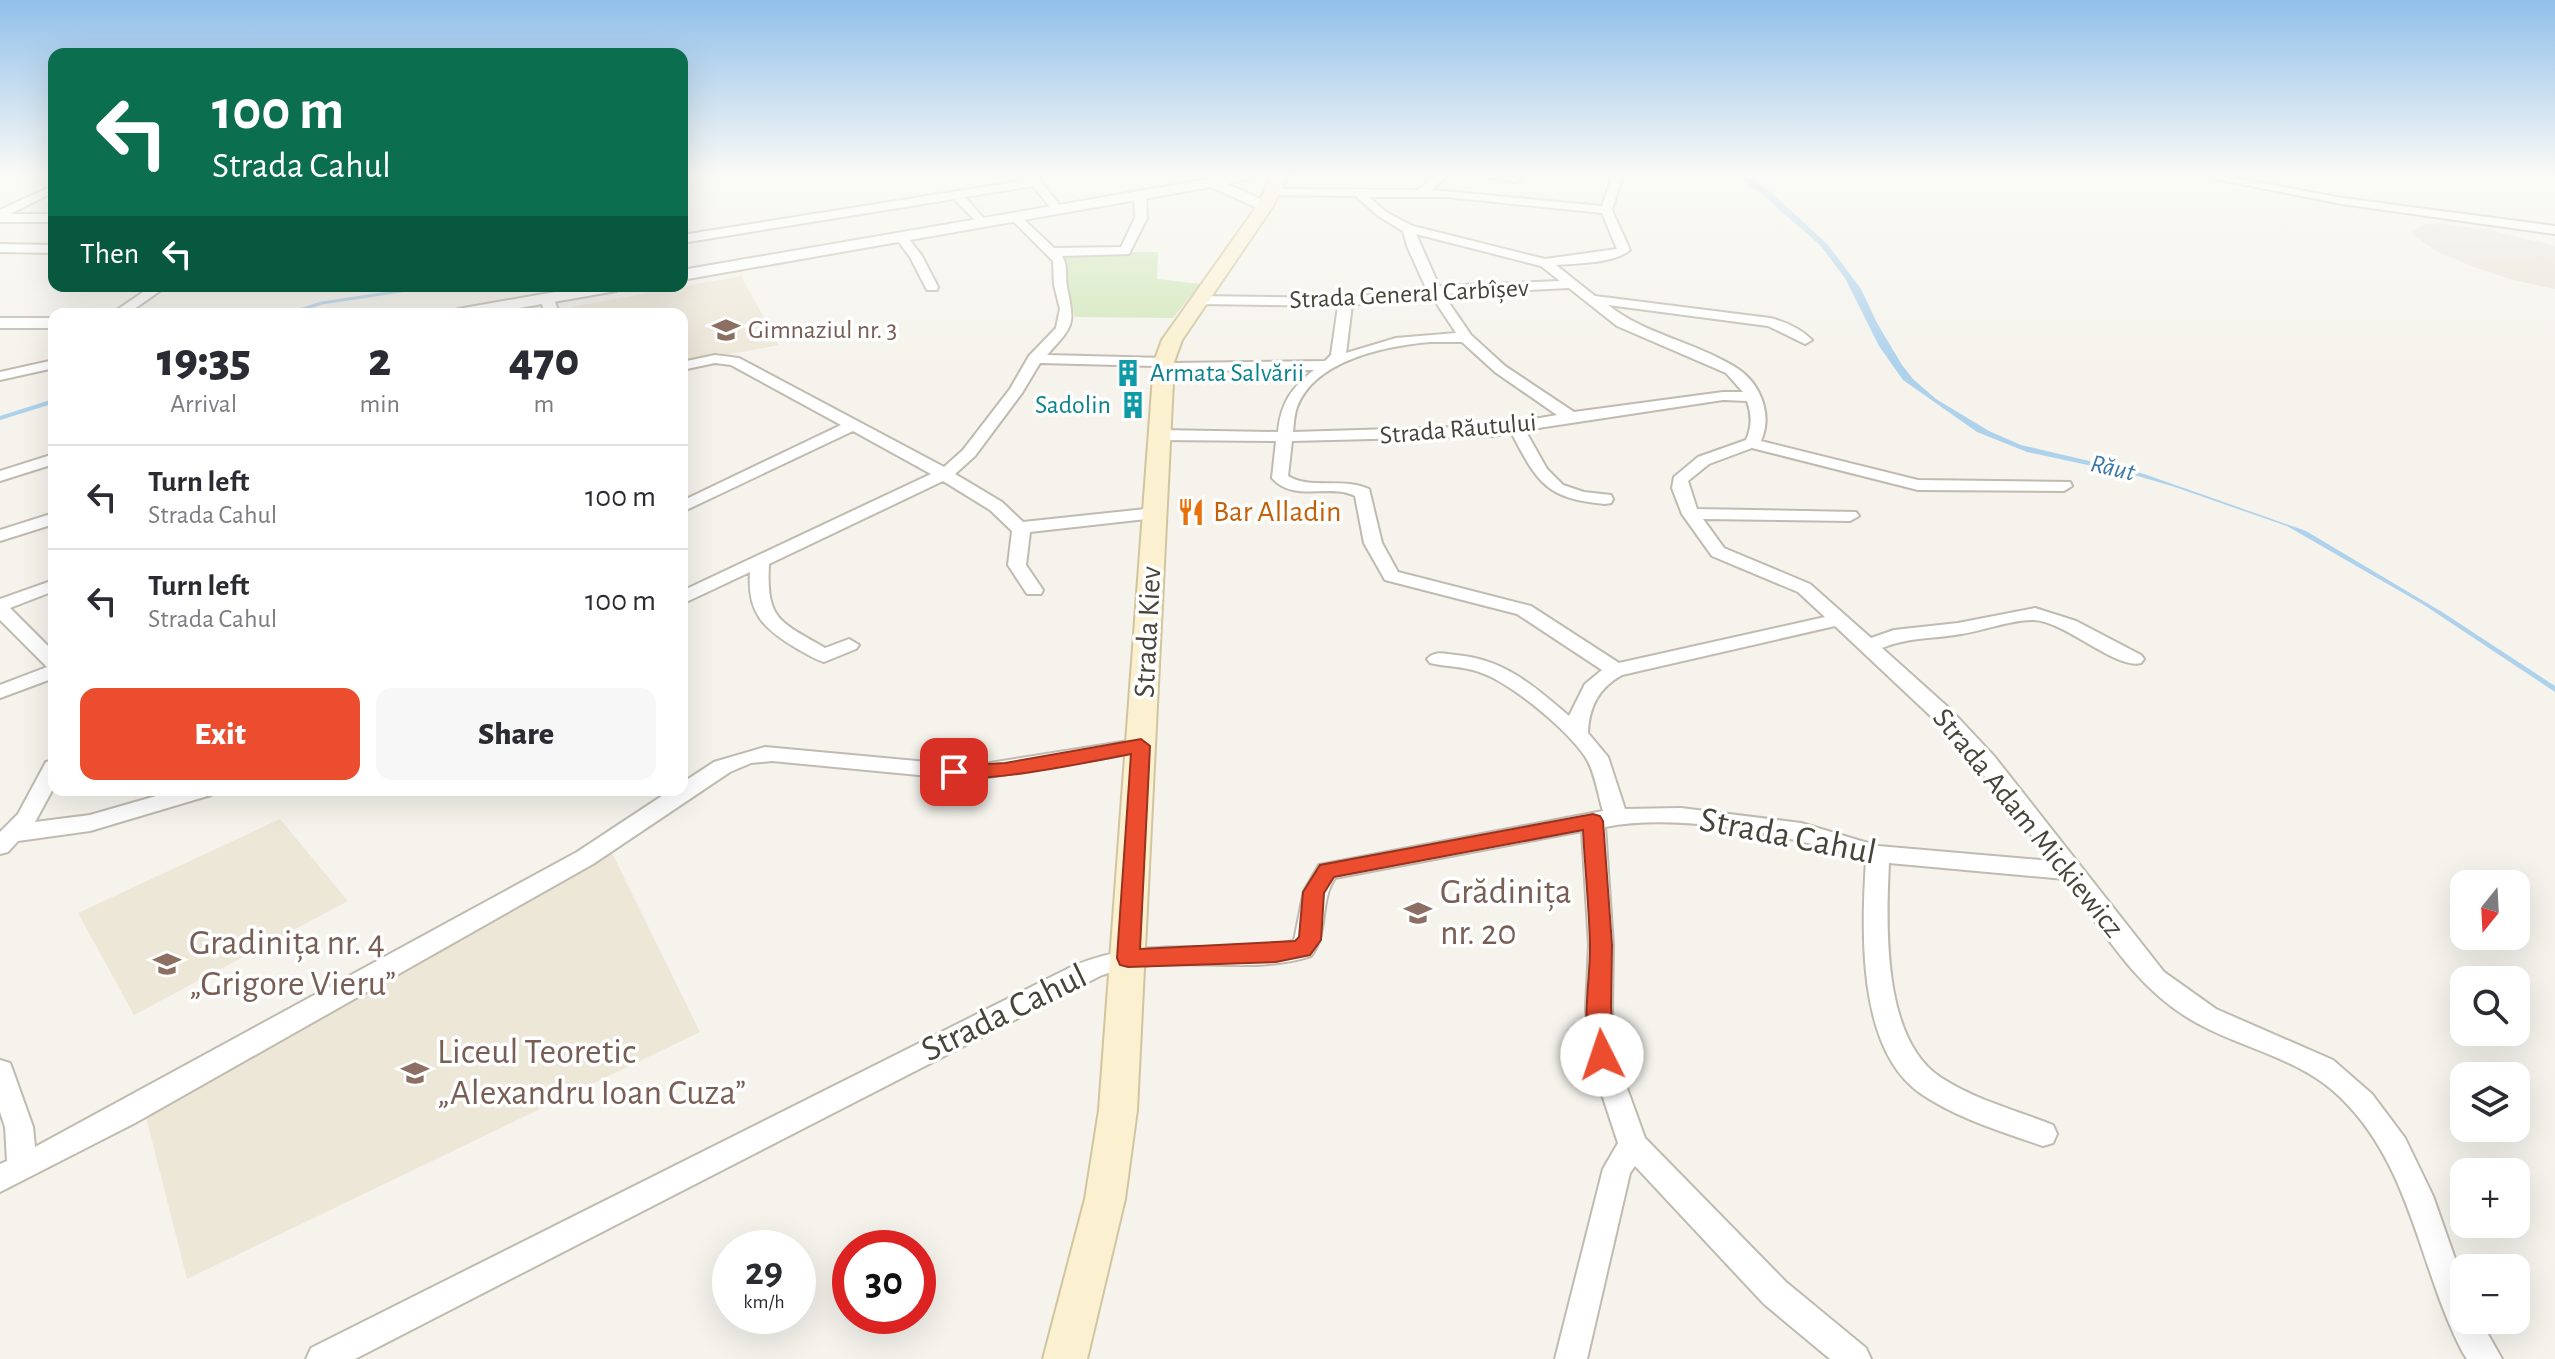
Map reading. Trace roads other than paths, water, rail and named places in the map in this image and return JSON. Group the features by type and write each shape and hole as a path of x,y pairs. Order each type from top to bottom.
{"main road":[{"name":"Strada Kiev","path":"1065,1359 1107,1185 1118,1110 1164,364 1172,340 1238,237"}],"street":[{"path":"688,274 899,237"},
{"path":"901,237 916,256 932,287"},
{"path":"688,595 959,465 1017,390 1034,359 1066,323 1067,309 1060,285 1060,265 1037,237"},
{"path":"1052,252 1125,251 1132,237"},
{"path":"1411,237 1434,290 1466,338 1500,369 1571,417"},
{"path":"1443,237 1545,263 1621,252 1623,247 1619,237"},
{"path":"0,248 48,249"},
{"path":"1545,263 1622,323 1731,370 1743,380 1755,397 1758,432 1752,443 1918,485 2064,486"},
{"name":"Strada General Carbîșev","path":"1198,300 1345,302 1434,290 1572,284"},
{"path":"127,308 152,292"},
{"path":"527,308 550,306 596,292"},
{"path":"1590,299 1770,322 1788,328 1805,340"},
{"path":"1329,365 1340,349 1345,302"},
{"path":"0,323 48,323"},
{"path":"1466,338 1405,338 1349,355 1329,365 1300,388 1288,409 1280,478 1284,483 1350,487 1363,493 1373,543 1391,576 1524,610 1616,670"},
{"path":"688,365 729,359 944,474 996,506 1022,533 1017,565 1034,590"},
{"path":"1034,359 1329,365"},
{"path":"0,376 48,365"},
{"name":"Strada Răutului","path":"1158,435 1283,437 1439,434 1516,428 1571,417 1723,396 1755,397"},
{"path":"688,504 851,426"},
{"path":"1516,428 1548,484 1567,494 1605,499"},
{"name":"Strada Adam Mickiewicz","path":"1752,443 1706,457 1691,467 1680,480 1680,488 1691,514 1718,552 1740,564 1804,588 1963,735 2145,970 2169,994 2211,1018 2321,1066 2350,1088 2377,1119 2399,1154 2417,1192 2453,1303 2486,1359"},
{"path":"0,476 48,461"},
{"path":"1019,528 1155,513"},
{"path":"1691,514 1850,516"},
{"path":"0,536 48,520"},
{"path":"760,561 758,597 762,609 774,623 824,656 849,645"},
{"path":"48,587 0,607 48,657"},
{"path":"1869,646 1894,636 1958,629 2035,614 2069,625 2134,659"},
{"path":"1577,734 1577,720 1586,696 1599,681 1616,670 1838,620"},
{"path":"1437,659 1471,661 1503,671 1577,734 1597,757 1604,819 1599,1008 1602,1055 1633,1145 1775,1293 1855,1359"},
{"path":"0,692 48,673"},
{"path":"688,790 722,767 753,754 971,773 1141,746"},
{"path":"5,840 26,819 48,778"},
{"path":"5,840 90,823 182,796"},
{"path":"11,1172 136,1108 585,858 678,796"},
{"name":"Strada Cahul","path":"322,1359 1055,985 1128,958 1276,953 1302,949 1310,940 1313,892 1327,871 1604,819 1681,816 1766,824 1821,835 1878,854 2070,871"},
{"path":"1878,854 1876,903 1881,977 1895,1044 1903,1057 1931,1085 2043,1134"},
{"path":"0,1071 19,1127 11,1172"},
{"path":"1571,1359 1617,1169 1633,1145"}],"water":[{"name":"Răut","path":"1811,237 1820,237 1828,245 1861,289 1902,365 1936,399 1989,431 2021,445 2144,474 2306,531 2442,612 2555,686 2555,692 2424,605 2287,526 2172,486 2027,452 1977,432 1903,380 1879,346 1845,278"}],"waterway":[{"path":"306,308 394,292"},
{"path":"0,418 48,403"}],"place":[{"name":"Gimnaziul nr. 3","path":"726,330"},
{"name":"Armata Salvării","path":"1128,373"},
{"name":"Sadolin","path":"1133,405"},
{"name":"Bar Alladin","path":"1191,512"},
{"name":"Grădinița nr. 20","path":"1418,913"},
{"name":"Gradinița nr. 4 „Grigore Vieru”","path":"167,964"},
{"name":"Liceul Teoretic „Alexandru Ioan Cuza”","path":"415,1073"}]}
